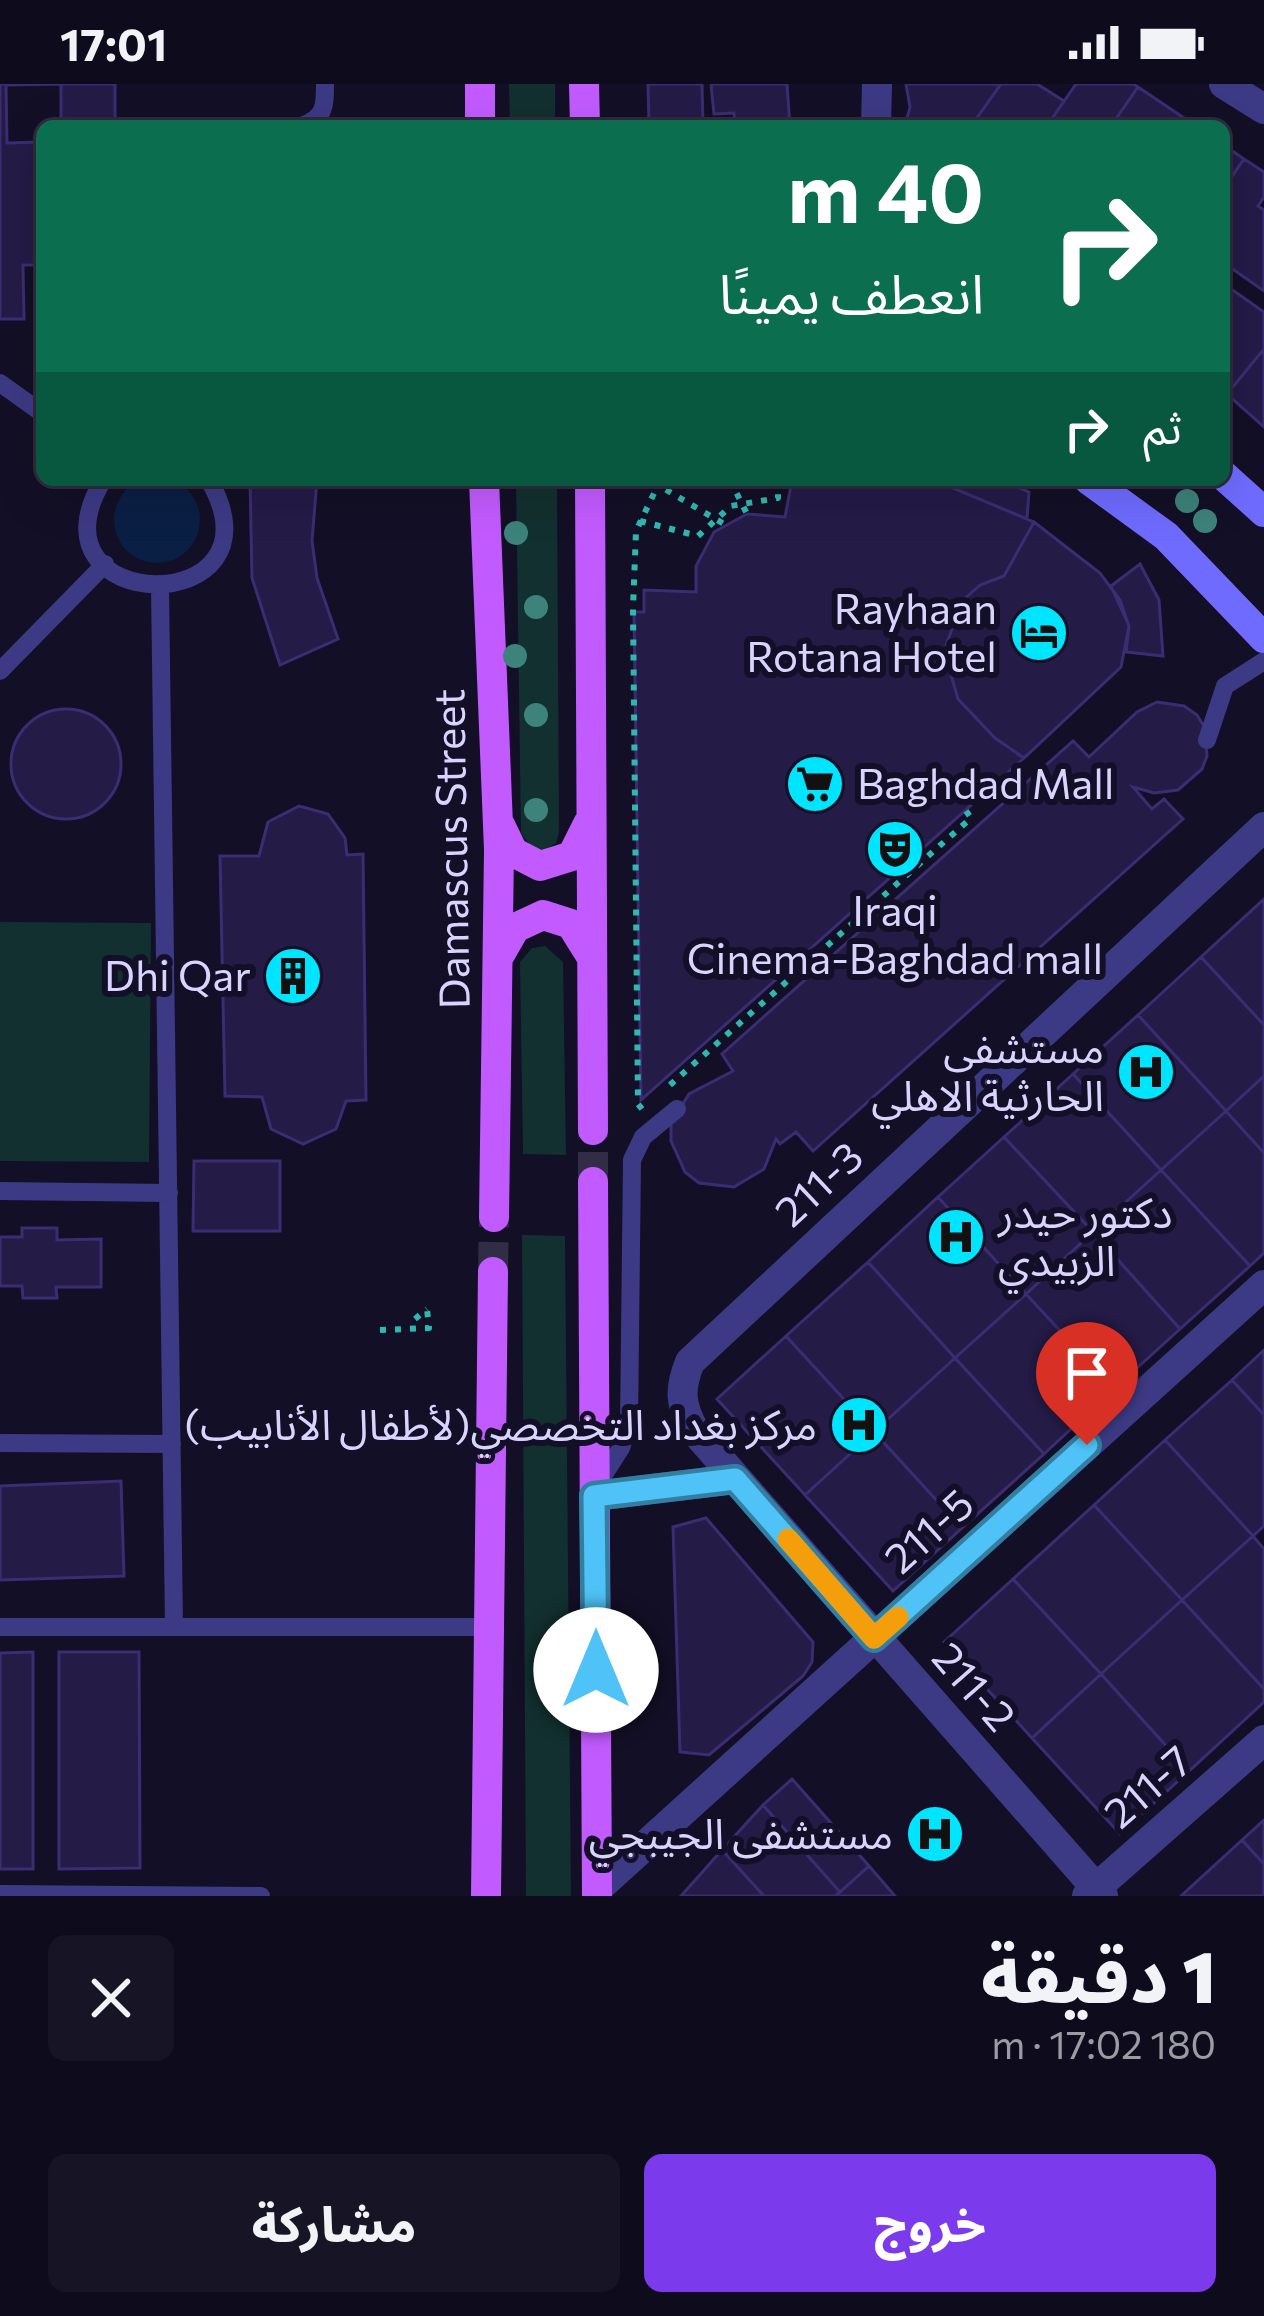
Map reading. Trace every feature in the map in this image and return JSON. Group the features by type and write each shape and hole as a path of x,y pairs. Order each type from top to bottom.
{"main road":[{"path":"480,84 481,120"},
{"path":"584,84 585,120"},
{"name":"Damascus Street","path":"484,486 499,819 494,1217"},
{"path":"591,486 593,1130"},
{"path":"499,819 518,857 550,866 578,849 592,806"},
{"path":"497,959 515,928 543,915 577,929 593,961"},
{"path":"593,1182 597,1893"},
{"path":"486,1896 493,1272"}],"street":[{"path":"876,120 877,84"},
{"path":"1224,84 1264,109"},
{"path":"1230,481 1264,512"},
{"path":"1097,486 1166,536 1264,638"},
{"name":"211-3","path":"735,1479 686,1417 680,1399 690,1362 1264,827"},
{"name":"211-5","path":"597,1893 1264,1285"},
{"path":"594,1493 735,1479"},
{"name":"211-2","path":"735,1479 1095,1894"},
{"name":"211-7","path":"1095,1894 1264,1741"}],"lane":[{"path":"315,120 325,109 325,84"},
{"path":"0,383 36,409"},
{"path":"101,486 90,512 90,531 105,564 123,580 160,587 190,579 220,544 224,521 211,486"},
{"path":"0,670 105,564"},
{"path":"160,587 174,1627"},
{"path":"1208,740 1225,686 1264,662"},
{"path":"594,1493 622,1448 629,1424 632,1160 643,1137 677,1108"},
{"path":"0,1191 169,1193"},
{"path":"0,1443 172,1444"},
{"path":"0,1627 488,1628"},
{"path":"0,1894 261,1896"}],"path":[{"path":"644,1109 638,1104 633,608 640,521 656,486"},
{"path":"665,486 724,524"},
{"path":"734,486 747,514"},
{"path":"640,521 698,536 715,516 745,501 778,499 778,486"},
{"path":"660,1094 761,999 971,818 966,811"},
{"path":"964,824 971,832"},
{"path":"380,1330 429,1328 427,1310 415,1319"}],"green space":[{"path":"509,84 555,84 555,120 510,120"},
{"path":"516,486 557,486 559,832 556,843 544,850 532,848 521,833"},
{"path":"0,922 151,923 149,1162 0,1161"},
{"path":"545,946 563,962 566,1155 523,1154 520,962 532,948"},
{"path":"522,1235 565,1236 571,1896 526,1896"}],"water":[{"path":"131,486 183,486 197,503 197,537 174,560 140,560 117,537 117,503"}],"building":[{"path":"0,84 61,84 6,85 7,143 36,142 36,265 23,265 24,319 0,319"},
{"path":"61,84 115,84 115,120 61,120"},
{"path":"648,84 702,84 703,120 649,120"},
{"path":"711,84 787,84 790,120 735,120 734,113 714,114"},
{"path":"906,84 1001,84 975,120 907,120 910,107"},
{"path":"1001,84 1037,84 1064,101 1051,120 975,120"},
{"path":"1076,84 1138,87 1115,120 1051,120"},
{"path":"1138,87 1187,120 1115,120"},
{"path":"1230,149 1244,159 1230,179"},
{"path":"1244,159 1264,172 1264,197 1258,206 1264,210 1264,291 1230,267 1230,179"},
{"path":"1230,288 1264,312 1264,349 1230,390"},
{"path":"1264,349 1264,427 1230,397 1230,390"},
{"path":"250,486 317,486 312,541 317,578 338,639 280,665 252,578"},
{"name":"Baghdad Mall","path":"791,486 948,486 1034,522 1004,576 980,585 962,601 944,651 958,699 995,738 1024,758 641,1100 634,612 644,612 644,590 696,592 696,566 714,532 747,514 785,517"},
{"path":"948,486 1014,486 1029,492 1027,519"},
{"name":"Rayhaan Rotana Hotel","path":"1034,522 1100,573 1120,600 1129,626 1121,667 1024,758 995,738 958,699 944,651 962,601 980,585 1004,576"},
{"path":"1140,564 1159,600 1163,656 1126,652 1129,626 1111,586"},
{"path":"1157,702 1184,706 1197,715 1205,728 1207,756 1202,769 1178,790 1154,793 1133,787 1152,809 1164,799 1183,819 813,1151 796,1132 780,1144 776,1139 764,1169 734,1187 699,1183 685,1172 671,1141 671,1123 689,1094 733,1071 722,1054 1073,741 1089,757 1137,712"},
{"path":"66,709 87,713 105,725 117,743 121,764 117,785 105,803 87,815 66,819 45,815 27,803 15,785 11,764 15,743 27,725 45,713"},
{"name":"Dhi Qar","path":"299,806 328,814 345,838 347,855 363,854 366,1100 346,1101 336,1129 303,1144 271,1129 262,1097 225,1096 220,856 259,856 268,822"},
{"path":"1264,899 1264,1025 1201,957"},
{"path":"1201,957 1264,1025 1264,1076 1226,1111 1138,1015"},
{"path":"1138,1015 1226,1111 1161,1170 1073,1074"},
{"path":"1073,1074 1161,1170 1093,1232 1004,1137"},
{"path":"1264,1076 1264,1153 1226,1111"},
{"path":"1226,1111 1264,1153 1264,1253 1250,1266 1161,1170"},
{"path":"1004,1137 1093,1232 1026,1294 938,1197"},
{"path":"194,1161 280,1161 280,1231 193,1231"},
{"path":"1161,1170 1250,1266 1180,1329 1093,1232"},
{"path":"938,1197 1026,1294 955,1358 868,1262"},
{"path":"22,1228 57,1228 57,1240 101,1239 101,1287 56,1287 57,1298 23,1298 22,1286 0,1286 0,1237 22,1237"},
{"path":"1093,1232 1180,1329 1114,1389 1026,1294"},
{"path":"868,1262 955,1358 874,1432 786,1336"},
{"path":"1026,1294 1114,1389 1044,1454 955,1358"},
{"path":"786,1336 874,1432 805,1495 717,1399"},
{"path":"1264,1350 1264,1415 1232,1380"},
{"path":"955,1358 1044,1454 962,1528 874,1432"},
{"path":"1232,1380 1264,1415 1264,1526 1253,1536 1165,1440"},
{"path":"874,1432 962,1528 893,1591 805,1495"},
{"path":"1165,1440 1253,1536 1182,1600 1094,1505"},
{"path":"121,1481 124,1576 0,1580 0,1486"},
{"path":"1094,1505 1182,1600 1101,1674 1013,1579"},
{"path":"706,1518 813,1642 812,1662 803,1676 709,1755 680,1752 673,1527"},
{"path":"1253,1536 1264,1549 1264,1689 1182,1600"},
{"path":"1013,1579 1101,1674 1032,1738 944,1642"},
{"path":"1182,1600 1264,1689 1264,1702 1189,1771 1101,1674"},
{"path":"33,1652 33,1869 0,1869 0,1653"},
{"path":"59,1652 139,1652 140,1868 59,1869"},
{"path":"1101,1674 1189,1771 1120,1834 1032,1738"},
{"path":"792,1779 869,1866 840,1892 763,1805"},
{"path":"763,1805 840,1892 835,1896 764,1896 722,1850"},
{"path":"1264,1820 1264,1864 1242,1840"},
{"path":"1242,1840 1264,1864 1264,1896 1181,1896"},
{"path":"722,1850 764,1896 681,1896"},
{"path":"869,1866 895,1896 835,1896 840,1892"}],"tunnel":[{"path":"593,1130 593,1182"},
{"path":"493,1272 494,1217"}],"slow traffic":[{"path":"788,1539 874,1638 898,1617"}],"place":[{"name":"Rayhaan Rotana Hotel","path":"1039,633"},
{"name":"Baghdad Mall","path":"815,784"},
{"name":"Iraqi Cinema-Baghdad mall","path":"895,849"},
{"name":"Dhi Qar","path":"293,976"},
{"name":"مستشفى الحارثية الاهلي","path":"1146,1072"},
{"name":"دكتور حيدر الزبيدي","path":"956,1237"},
{"name":"مركز بغداد التخصصي(لأطفال الأنابيب)","path":"859,1425"},
{"name":"مستشفى الجيبجي","path":"935,1834"}],"route":[{"path":"596,1670 594,1496 735,1479 874,1638 1087,1445"}]}
